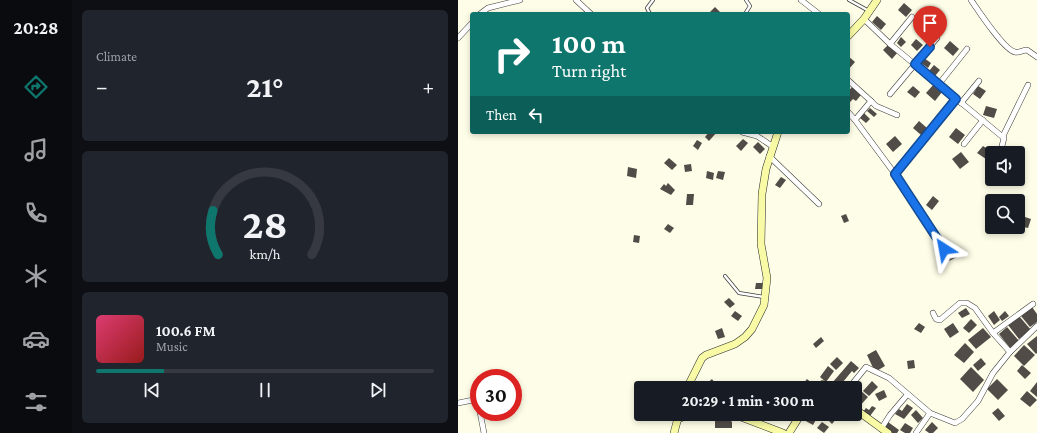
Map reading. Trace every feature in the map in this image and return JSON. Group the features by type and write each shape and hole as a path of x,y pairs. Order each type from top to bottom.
{"street":[{"path":"483,12 488,8 520,0"},
{"path":"576,0 589,12"},
{"path":"801,0 816,12"},
{"path":"850,34 870,12 877,0"},
{"path":"971,0 988,25 1011,50 1017,53 1027,50 1037,57"},
{"path":"890,44 912,17"},
{"path":"864,19 890,44 961,104 1003,136"},
{"path":"458,38 470,26"},
{"path":"890,94 938,38"},
{"path":"938,84 967,48"},
{"path":"961,104 979,81"},
{"path":"850,83 876,106 897,115"},
{"path":"1002,146 1003,136 1028,85"},
{"path":"895,174 956,99"},
{"path":"855,120 871,102"},
{"path":"850,114 895,174 944,249"},
{"path":"964,144 983,120"},
{"path":"750,134 757,136 772,146"},
{"path":"690,381 698,364 706,355 735,344 752,329 764,305 766,278 761,244 762,205 769,156 777,134"},
{"path":"769,156 819,204"},
{"path":"933,313 936,319 940,320 960,303 967,303 975,308 993,333 1010,352"},
{"path":"993,333 1033,304"},
{"path":"855,381 866,367 889,378 930,413 947,421 958,422 978,400 993,373 1010,352 1037,326"},
{"path":"881,429 890,415 908,395"},
{"path":"458,403 470,401"},
{"path":"916,433 930,413"},
{"path":"862,414 888,433"},
{"path":"482,421 484,433"},
{"path":"674,433 678,421"},
{"path":"751,421 783,433"},
{"path":"789,433 797,421"}],"lane":[{"path":"649,12 647,8 653,0"},
{"path":"746,0 750,8 747,12"},
{"path":"849,0 870,12"},
{"path":"725,276 739,292 765,298"}],"building":[{"path":"904,3 912,10 906,17 898,10"},
{"path":"715,7 720,12 710,12"},
{"path":"877,16 886,24 881,30 872,22"},
{"path":"920,18 925,23 920,29 914,23"},
{"path":"901,37 906,42 901,47 897,43"},
{"path":"916,39 923,45 917,51 911,45"},
{"path":"950,41 959,49 953,56 944,48"},
{"path":"889,44 898,52 892,59 883,50"},
{"path":"850,58 855,62 850,68"},
{"path":"924,58 931,63 928,68 921,63"},
{"path":"934,65 940,70 935,76 929,71"},
{"path":"934,84 942,92 935,101 926,93"},
{"path":"913,86 920,92 915,98 907,92"},
{"path":"978,86 986,91 980,99 973,94"},
{"path":"852,87 861,95 856,101 853,99 850,102 850,90"},
{"path":"986,106 997,109 994,118 983,115"},
{"path":"870,108 877,114 874,117 867,111"},
{"path":"864,113 870,119 866,123 860,118"},
{"path":"919,121 927,128 921,135 913,128"},
{"path":"956,128 965,135 958,144 949,137"},
{"path":"707,134 715,134 709,141 705,137"},
{"path":"895,136 902,144 893,152 886,144"},
{"path":"743,139 748,143 741,151 736,146"},
{"path":"697,140 702,143 698,150 693,146"},
{"path":"758,142 765,149 760,154 753,147"},
{"path":"983,146 985,147 985,158 977,153"},
{"path":"961,152 969,162 960,169 952,159"},
{"path":"669,158 677,165 672,170 664,163"},
{"path":"691,164 692,171 685,172 684,165"},
{"path":"628,167 637,169 636,178 627,176"},
{"path":"707,171 714,173 713,180 706,178"},
{"path":"718,171 725,172 723,180 716,178"},
{"path":"781,177 786,180 780,188 775,185"},
{"path":"668,183 675,190 671,195 660,189 664,184 666,186"},
{"path":"687,194 694,194 693,205 686,205"},
{"path":"933,196 939,201 932,210 926,205"},
{"path":"846,214 849,221 844,223 841,216"},
{"path":"1025,217 1031,219 1028,228 1025,227"},
{"path":"668,224 674,228 670,233 664,229"},
{"path":"634,235 640,236 639,243 633,242"},
{"path":"954,252 957,257 949,261 946,256"},
{"path":"756,283 763,283 762,289 755,289"},
{"path":"729,298 735,304 730,308 724,302"},
{"path":"1032,307 1037,314 1037,322 1030,327 1021,316"},
{"path":"966,308 970,314 962,318 958,313"},
{"path":"735,311 742,316 738,321 731,316"},
{"path":"994,311 1000,320 994,325 988,316"},
{"path":"1005,311 1009,316 1002,321 999,317"},
{"path":"1019,316 1031,330 1019,339 1008,325"},
{"path":"971,319 977,325 969,333 963,328"},
{"path":"919,323 925,327 921,333 914,329"},
{"path":"953,323 959,332 950,338 944,329"},
{"path":"1007,327 1019,341 1010,348 999,334"},
{"path":"722,328 725,337 718,339 715,331"},
{"path":"983,328 991,337 976,349 968,340"},
{"path":"1037,336 1037,353 1036,354 1027,344"},
{"path":"821,337 824,341 816,348 813,344"},
{"path":"965,343 974,352 964,363 954,355"},
{"path":"1024,345 1035,355 1024,366 1014,356"},
{"path":"876,350 885,366 875,372 867,355"},
{"path":"837,357 843,363 836,370 830,364"},
{"path":"981,358 986,364 978,371 973,365"},
{"path":"914,360 915,368 908,369 907,361"},
{"path":"851,361 859,368 854,373 852,371 844,381 834,381"},
{"path":"1022,365 1031,373 1025,379 1017,371"},
{"path":"828,366 834,371 827,381 820,377"},
{"path":"971,367 984,380 973,392 960,379"},
{"path":"997,379 1008,390 998,400 987,389"},
{"path":"872,381 878,387 869,396 863,391"},
{"path":"1037,382 1037,397 1030,391"},
{"path":"884,390 887,397 879,401 875,394"},
{"path":"1027,391 1037,400 1030,407 1020,399"},
{"path":"862,392 868,397 862,404"},
{"path":"907,404 913,408 904,419 895,414 899,409 902,411"},
{"path":"872,406 876,408 870,416 863,412 866,408 869,410"},
{"path":"998,408 1005,416 999,421 992,413"},
{"path":"916,410 923,418 918,423 911,415"},
{"path":"715,421 732,422 732,428 715,428"},
{"path":"806,421 815,421 813,425"},
{"path":"822,422 829,427 824,433 817,428"},
{"path":"888,422 899,430 897,433 892,433 884,427"},
{"path":"932,422 938,428 933,433 929,433 925,430"},
{"path":"905,423 913,428 910,433 905,433 900,430"}],"route":[{"path":"930,47 915,64 956,99 895,174 944,249"}]}
